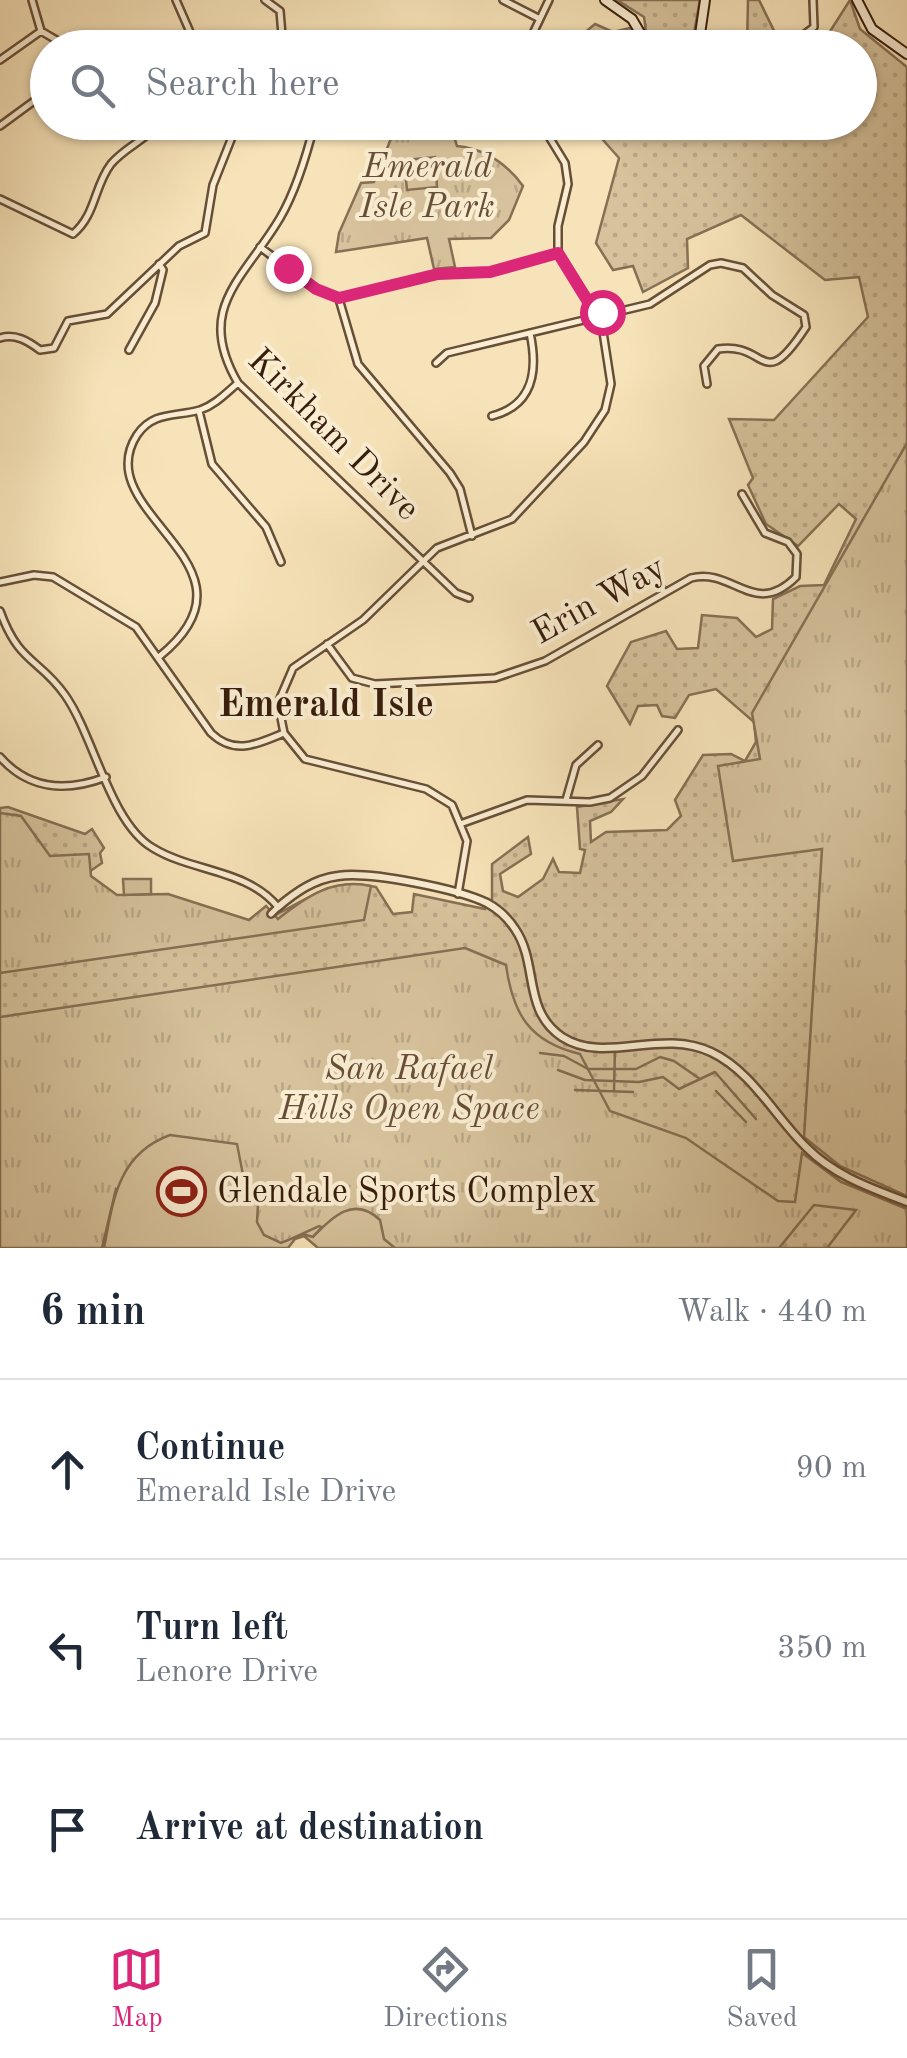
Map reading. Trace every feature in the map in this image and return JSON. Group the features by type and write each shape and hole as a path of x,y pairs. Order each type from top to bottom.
{"main road":[{"path":"604,0 632,19 638,30"},
{"path":"701,30 706,0"},
{"path":"857,0 873,30"},
{"path":"877,33 907,54"}],"street":[{"path":"32,0 41,30"},
{"path":"176,0 188,30"},
{"path":"265,0 280,11 282,30"},
{"path":"503,0 538,18"},
{"path":"533,30 550,0"},
{"path":"810,30 814,27 813,0"},
{"path":"0,60 30,39"},
{"path":"0,126 30,104"},
{"path":"0,199 73,234 90,216 111,164 145,140"},
{"path":"0,338 26,340 40,350 54,348 68,322 107,314 159,264 205,232 213,185 231,140"},
{"name":"Kirkham Drive","path":"309,140 282,216 227,293 219,317 224,360 238,384 422,561 456,592 469,598"},
{"path":"458,894 466,851 463,823 436,793 315,764 297,752 284,733 278,703 293,668 363,620 444,544 512,519 600,421 611,384 597,314 558,253 567,172 550,140"},
{"path":"260,247 316,289 339,298 438,274 490,272 558,253"},
{"path":"436,362 446,354 656,302 710,265 720,263 742,268 772,296 804,315 806,327 786,356 768,364 737,349 718,350 704,366 707,384"},
{"path":"129,350 155,304 162,270 159,264"},
{"path":"339,298 358,364 450,473 460,489 472,536"},
{"path":"492,416 504,413 532,383 536,361 530,333"},
{"path":"160,656 192,622 196,584 190,567 134,488 128,464 131,448 147,424 168,414 199,410 238,384"},
{"path":"199,410 205,447 216,473 257,514 281,562"},
{"name":"Erin Way","path":"327,644 352,678 376,684 495,678 545,661 664,592 703,575 754,595 770,594 796,577 797,554 788,542 765,534 742,494"},
{"path":"650,569 664,592"},
{"path":"0,582 34,574 53,577 136,627 220,742 245,748 284,733"},
{"path":"0,611 18,651 66,696 124,815 152,848 252,885 278,907"},
{"path":"463,823 522,801 590,802 629,788 678,730"},
{"path":"566,800 576,765 598,745"},
{"path":"0,757 17,774 50,786 81,786 106,776"},
{"path":"270,914 309,885 346,875 458,894 489,904 515,928 524,947 538,1010 565,1039 598,1048 677,1042 712,1052 743,1076 822,1161 854,1181 907,1202"}],"green space":[{"path":"617,0 700,0 695,30 646,30 644,17"},
{"path":"748,0 759,0 774,30 747,30"},
{"path":"850,0 861,30 831,30"},
{"path":"877,43 907,67 907,1248 395,1248 329,1219 313,1237 110,1214 104,1248 0,1248 0,808 8,807 85,834 92,829 104,848 100,853 102,863 86,874 104,896 151,894 245,923 265,908 273,916 322,891 346,885 376,887 393,914 412,912 414,894 485,909 492,899 492,864 528,837 531,854 500,874 503,891 518,897 543,879 553,859 559,872 580,873 585,850 580,849 577,807 623,799 611,812 590,821 591,842 606,832 667,830 681,816 675,800 703,755 731,754 745,761 756,742 754,722 716,689 689,695 675,718 662,716 657,705 638,706 630,724 607,686 631,642 666,631 677,649 698,648 702,615 737,618 756,637 772,629 773,599 800,586 824,585 856,519 839,504 798,546 766,524 748,485 753,478 729,419 774,420 868,317 859,277 825,280 741,215 687,239 688,268 643,292 633,266 613,270 596,243 619,158 603,140 877,140"},
{"name":"Emerald Isle Park","path":"390,140 455,140 457,146 494,159 523,186 509,220 491,238 449,239 455,267 434,269 427,238 336,252 339,233 361,183 374,182"},
{"path":"435,157 437,187 407,190 404,160"},
{"path":"907,443 907,1196 840,1166 804,1137 822,849 733,861 718,766 760,759 752,713"},
{"path":"0,813 21,816 50,856 89,854 91,876 117,895 168,894 249,920 266,906 278,919 321,891 357,884 371,886 364,920 0,973"},
{"path":"123,879 151,879 151,894 124,895"},
{"name":"San Rafael Hills Open Space","path":"465,948 506,965 513,998 527,1024 548,1042 580,1054 610,1111 686,1138 778,1201 795,1202 802,1153 841,1182 907,1209 907,1248 827,1248 856,1210 814,1205 779,1248 382,1248 319,1226 293,1238 283,1248 116,1189 102,1248 0,1248 0,1017"},
{"name":"Glendale Sports Complex","path":"170,1135 237,1144 245,1185 258,1204 257,1222 264,1235 281,1243 303,1234 313,1237 336,1216 361,1209 380,1220 384,1239 395,1248 318,1248 304,1236 288,1248 104,1248 115,1196 129,1166 153,1143"}],"waterway":[{"path":"614,1090 615,1048"},
{"path":"540,1053 564,1056 588,1069 636,1069 660,1057 674,1061 700,1079"},
{"path":"558,1070 585,1080 639,1082 663,1077 679,1089 715,1072 756,1119"},
{"path":"575,1090 633,1092"},
{"path":"716,1091 746,1122"}],"place":[{"name":"Glendale Sports Complex","path":"182,1192"}],"district":[{"name":"Emerald Isle","path":"326,706"}],"route":[{"path":"288,268 316,289 339,298 438,274 490,272 558,253 592,308 597,314 602,312"}]}
